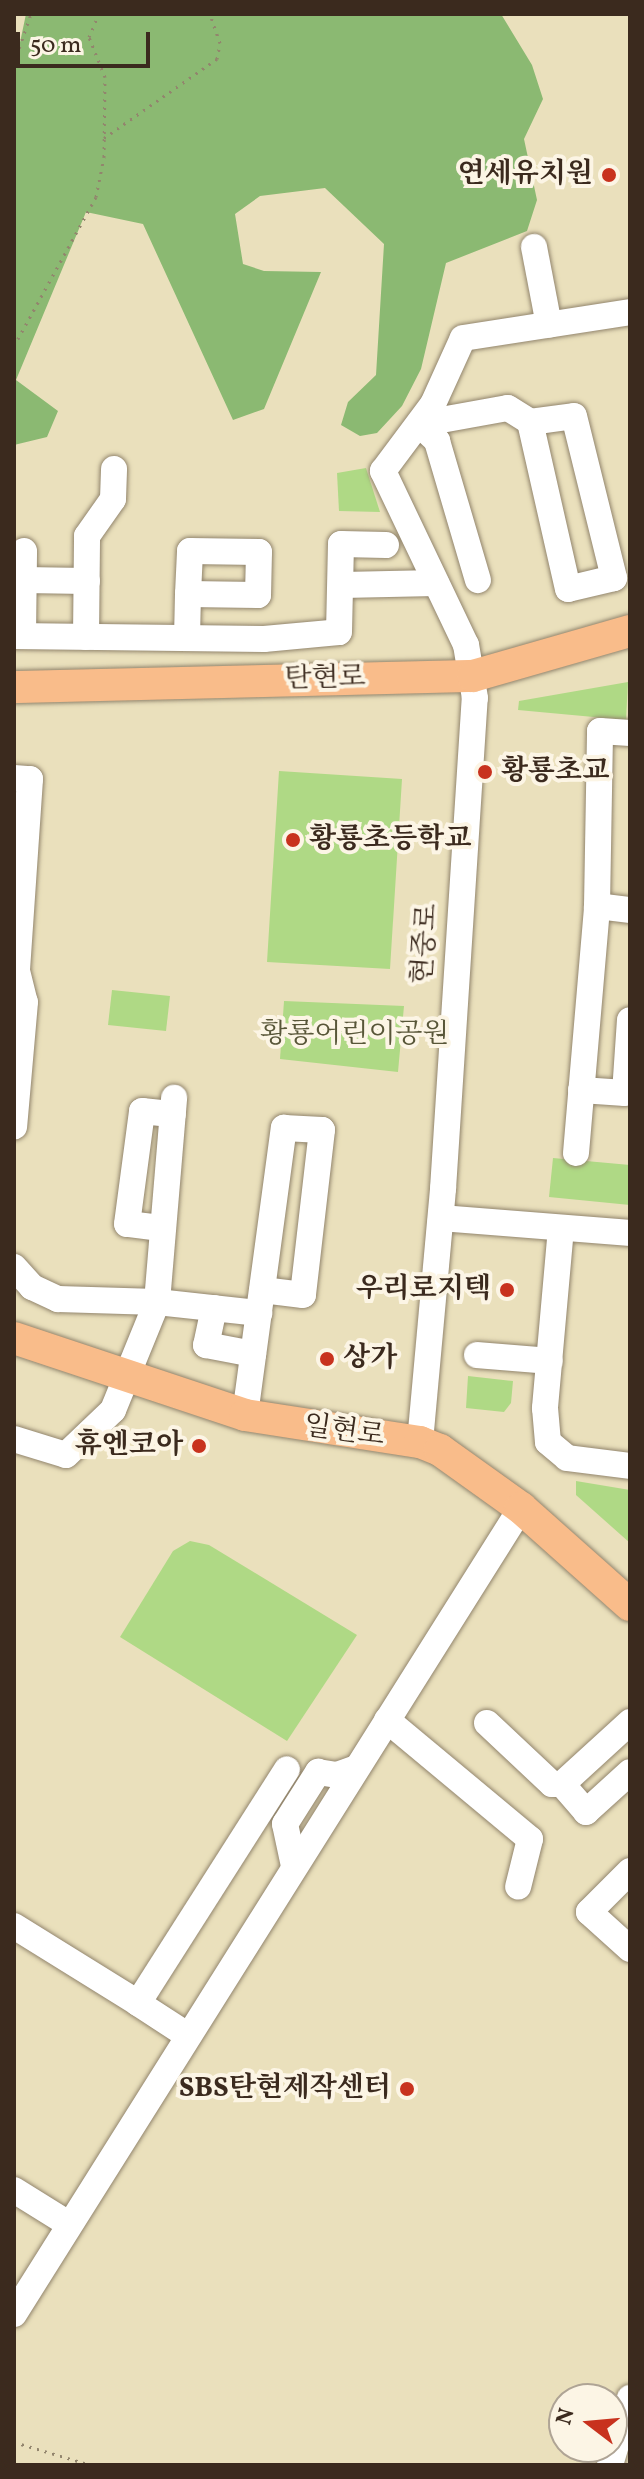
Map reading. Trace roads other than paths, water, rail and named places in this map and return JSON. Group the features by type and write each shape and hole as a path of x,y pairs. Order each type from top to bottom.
{"main road":[{"name":"탄현로","path":"14,687 473,676 630,631"},
{"name":"일현로","path":"14,1338 245,1415 420,1442 440,1450 521,1508 630,1605"}],"street":[{"path":"534,247 549,325"},
{"path":"419,424 463,338 630,312"},
{"path":"419,424 508,408 530,422 574,416 614,578 568,589 530,422"},
{"path":"419,424 437,441 478,580"},
{"name":"현중로","path":"419,424 383,471 466,645 473,676 441,1218 420,1442"},
{"path":"86,629 87,536 113,499 114,469"},
{"path":"24,551 20,630 86,629 187,638 264,639 339,632 341,544 386,545"},
{"path":"23,580 87,581"},
{"path":"342,585 436,583"},
{"path":"187,638 188,594"},
{"path":"264,639 264,681"},
{"path":"576,1153 597,906 600,731 630,733"},
{"path":"14,778 30,779 17,928 17,971 25,1002 14,1127"},
{"path":"597,906 630,910"},
{"path":"581,1090 625,1093 630,1020"},
{"path":"14,1439 66,1455 113,1410 157,1302 161,1228 174,1106"},
{"path":"14,1267 32,1287 58,1299 157,1302 214,1308 261,1302 303,1295 322,1130 284,1128 261,1302 245,1415"},
{"path":"441,1218 630,1233"},
{"path":"561,1228 544,1426 553,1451 585,1462 630,1466"},
{"path":"214,1308 206,1345 253,1354"},
{"path":"477,1355 550,1361"},
{"path":"14,2314 67,2223 294,1866 285,1824 318,1772 337,1775 356,1768 521,1508"},
{"path":"387,1720 530,1839 518,1887"},
{"path":"487,1723 552,1784 562,1784 630,1722"},
{"path":"138,2003 287,1769"},
{"path":"562,1784 586,1812 630,1772"},
{"path":"630,1871 589,1912 630,1949"},
{"path":"14,1926 187,2035"},
{"path":"14,2190 67,2223"},
{"path":"610,2465 630,2398"}],"place":[{"name":"연세유치원","path":"609,175"},
{"name":"황룡초교","path":"485,772"},
{"name":"황룡초등학교","path":"293,840"},
{"name":"우리로지텍","path":"507,1290"},
{"name":"상가","path":"327,1359"},
{"name":"휴엔코아","path":"199,1446"},
{"name":"SBS탄현제작센터","path":"407,2089"}],"park label":[{"name":"황룡어린이공원","path":"355,1035"}]}
